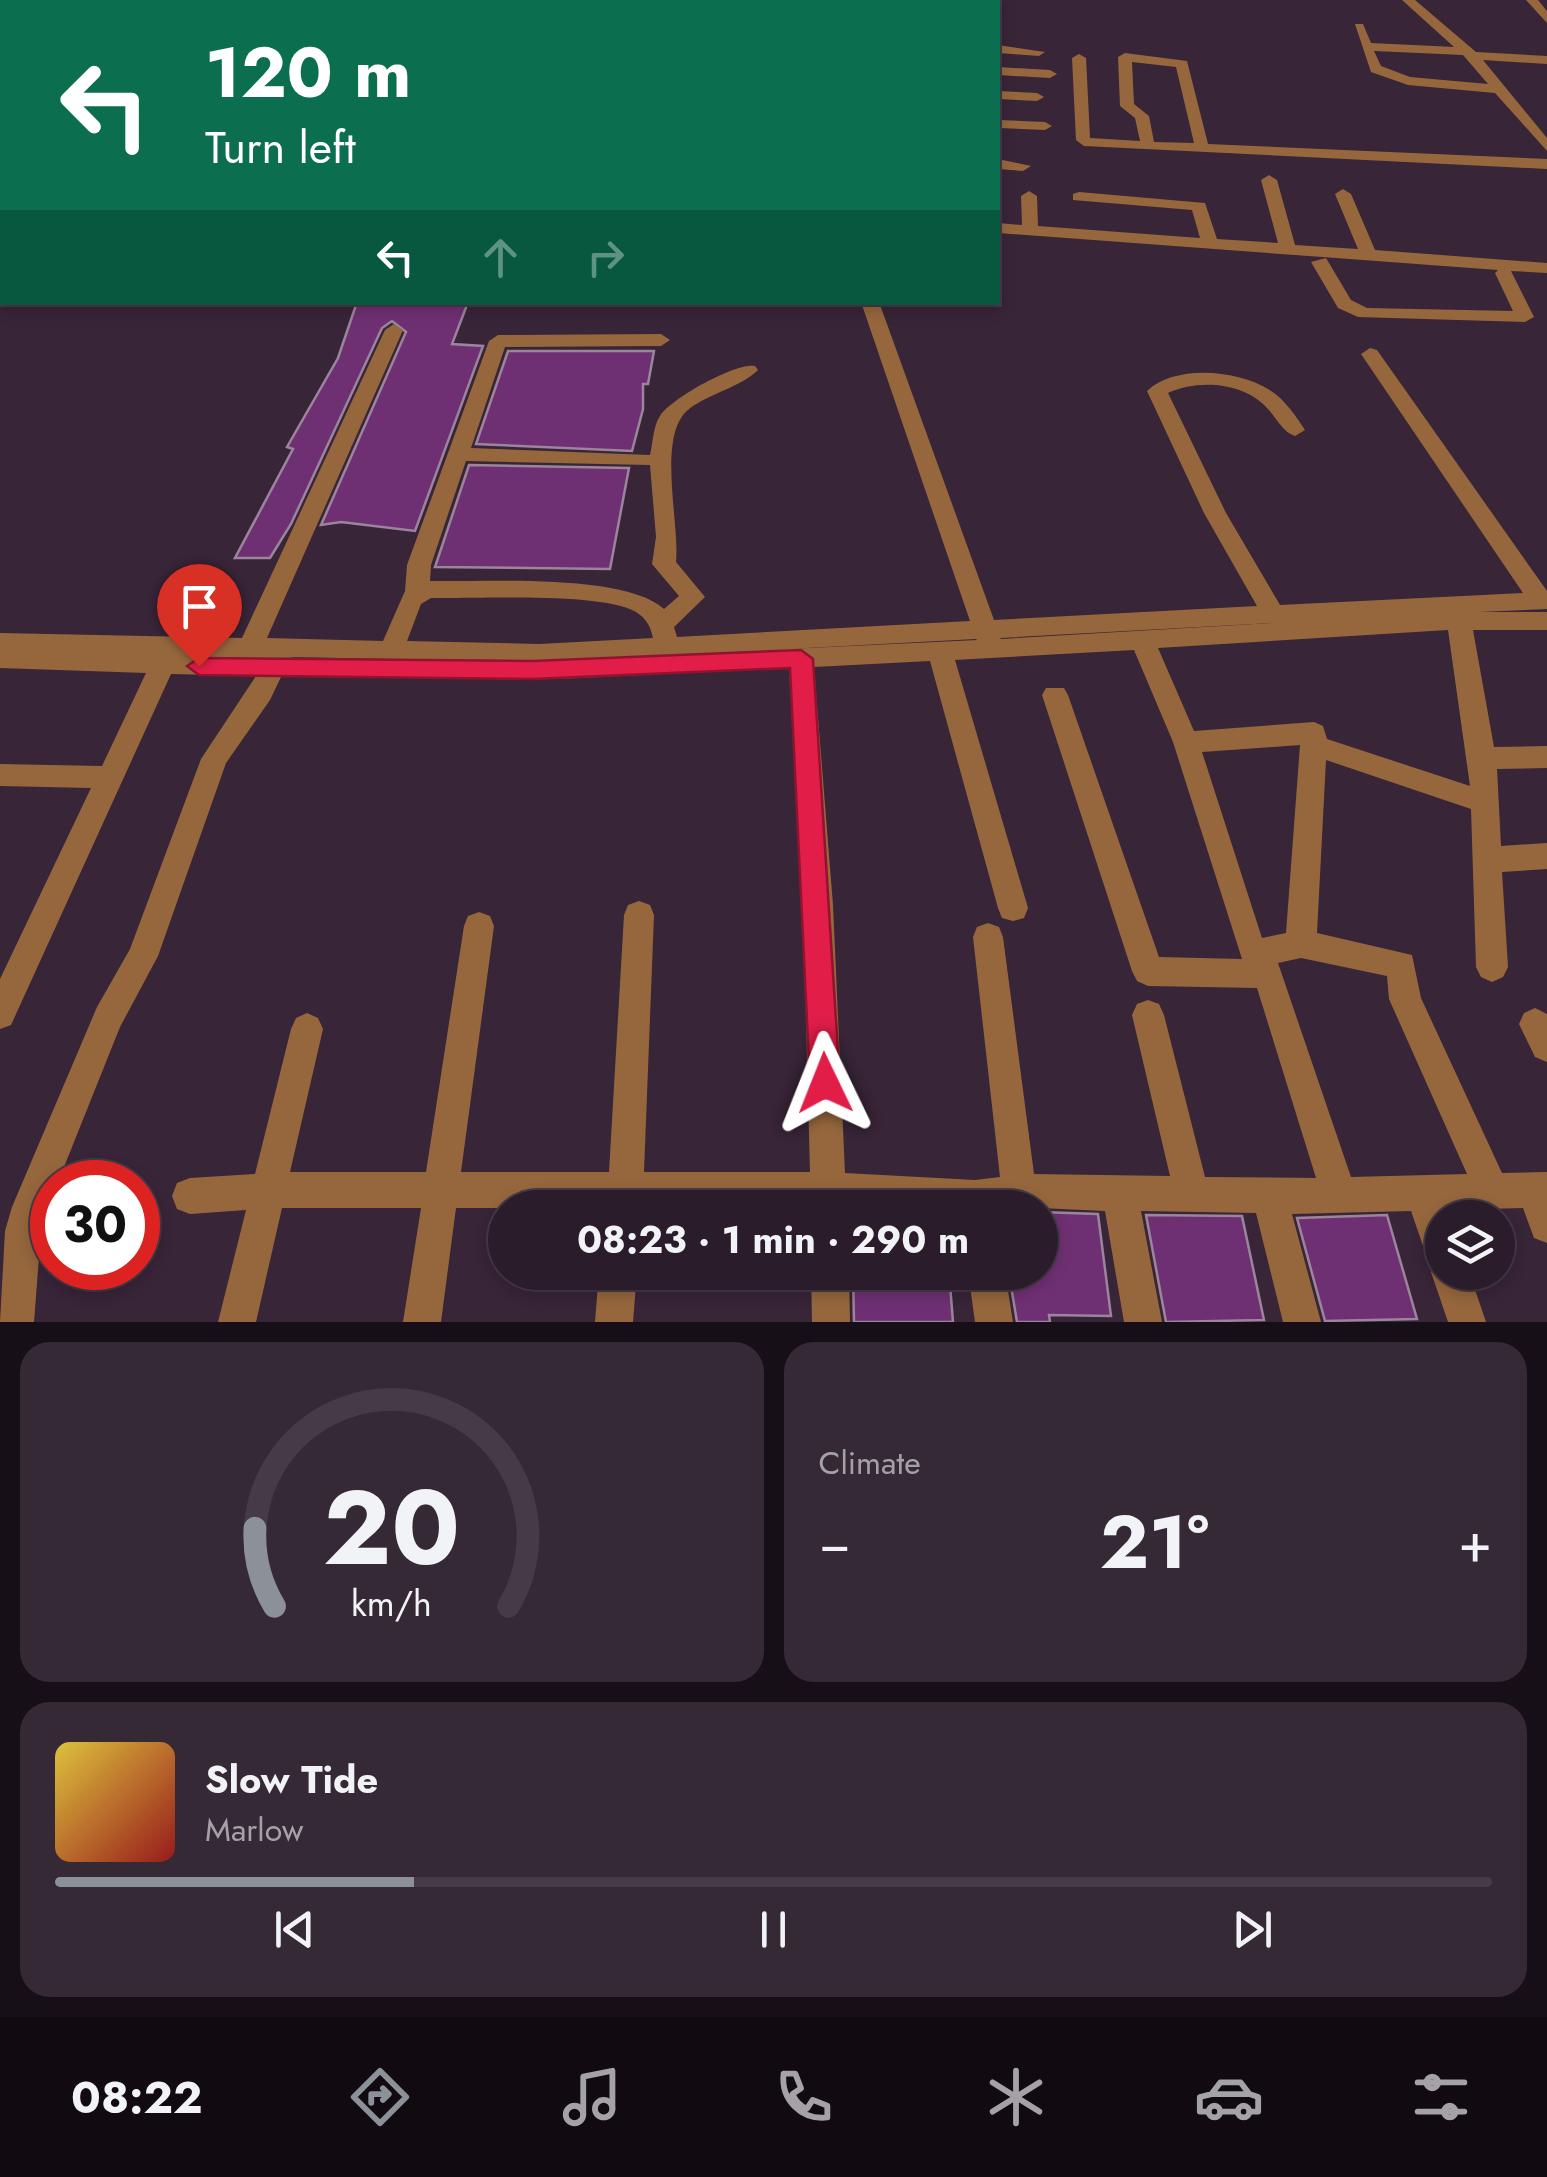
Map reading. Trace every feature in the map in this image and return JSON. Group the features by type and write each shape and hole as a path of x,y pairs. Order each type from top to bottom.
{"street":[{"path":"1408,0 1470,54 1547,148"},
{"path":"1532,0 1546,16"},
{"path":"1359,27 1376,69 1396,78 1501,88"},
{"path":"1010,31 1001,49 1039,52"},
{"path":"1366,47 1527,54 1547,60"},
{"path":"1406,49 1421,72"},
{"path":"1079,58 1083,140 1547,164"},
{"path":"1148,146 1142,116 1126,106 1124,58 1182,64 1202,148"},
{"path":"1000,71 1050,74"},
{"path":"1000,95 1037,98"},
{"path":"1000,124 1045,126"},
{"path":"1000,164 1023,166"},
{"path":"1269,180 1288,249"},
{"path":"1343,194 1368,256"},
{"path":"1029,196 1030,230"},
{"path":"1079,196 1196,205 1210,244"},
{"path":"1000,228 1084,239 1504,273 1547,272"},
{"path":"1000,238 1210,244 1288,249 1325,258 1368,256 1547,272"},
{"path":"1325,258 1344,304 1364,313 1525,317 1504,273"},
{"path":"871,305 989,639"},
{"path":"16,1322 24,1231 30,1207 108,1018 143,956 214,759 261,693 268,655 394,330"},
{"path":"392,652 417,594 419,565 498,341 660,340"},
{"path":"1370,354 1545,607"},
{"path":"665,634 693,597 664,564 667,536 660,458 668,418 683,404 748,370"},
{"path":"1272,612 1215,513 1158,391 1196,381 1238,383 1268,398 1295,430"},
{"path":"458,454 644,460"},
{"path":"417,594 426,590 603,594 646,607 665,634"},
{"path":"0,642 533,670 940,652 989,639 1272,612 1545,607"},
{"path":"0,659 162,666 268,655 539,653 665,634 1142,640 1459,621 1545,607"},
{"path":"1459,621 1483,758 1492,967"},
{"path":"1142,640 1186,742 1250,947 1260,954 1300,944 1400,966 1406,998 1492,1191"},
{"path":"940,652 1013,908"},
{"path":"801,659 818,905 829,1190"},
{"path":"0,1014 162,666"},
{"path":"1056,696 1148,970 1268,974 1339,1195"},
{"path":"1186,742 1314,733 1300,944"},
{"path":"1313,745 1486,802"},
{"path":"1483,758 1547,757"},
{"path":"0,776 109,777"},
{"path":"1487,860 1547,856"},
{"path":"625,1190 639,915"},
{"path":"422,1322 480,926"},
{"path":"988,936 1019,1190"},
{"path":"1148,1015 1192,1194"},
{"path":"237,1322 308,1029"},
{"path":"190,1196 272,1190 488,1192"},
{"path":"1058,1193 1339,1195 1541,1190 1547,1225"},
{"path":"1423,1192 1426,1200"},
{"path":"1120,1195 1143,1322"},
{"path":"1269,1195 1302,1322"},
{"path":"614,1322 617,1290"},
{"path":"830,1290 831,1322"},
{"path":"989,1290 994,1322"},
{"path":"1456,1290 1467,1322"}],"building":[{"path":"356,305 467,305 452,344 483,346 415,531 341,522 321,525 406,332 392,321 382,328 291,524 270,558 235,558 293,449 287,447 338,358"},
{"path":"508,351 654,351 648,384 643,384 643,409 632,451 476,444"},
{"path":"469,465 629,468 610,569 435,567"},
{"path":"1058,1213 1098,1214 1111,1316 1049,1315 1050,1322 1017,1322 1012,1290 1058,1290"},
{"path":"1146,1215 1242,1216 1264,1320 1166,1322"},
{"path":"1387,1215 1417,1319 1325,1321 1297,1218"},
{"path":"853,1290 950,1290 953,1322 854,1322"}],"route":[{"path":"199,666 533,670 801,659 818,905 825,1083"}]}
